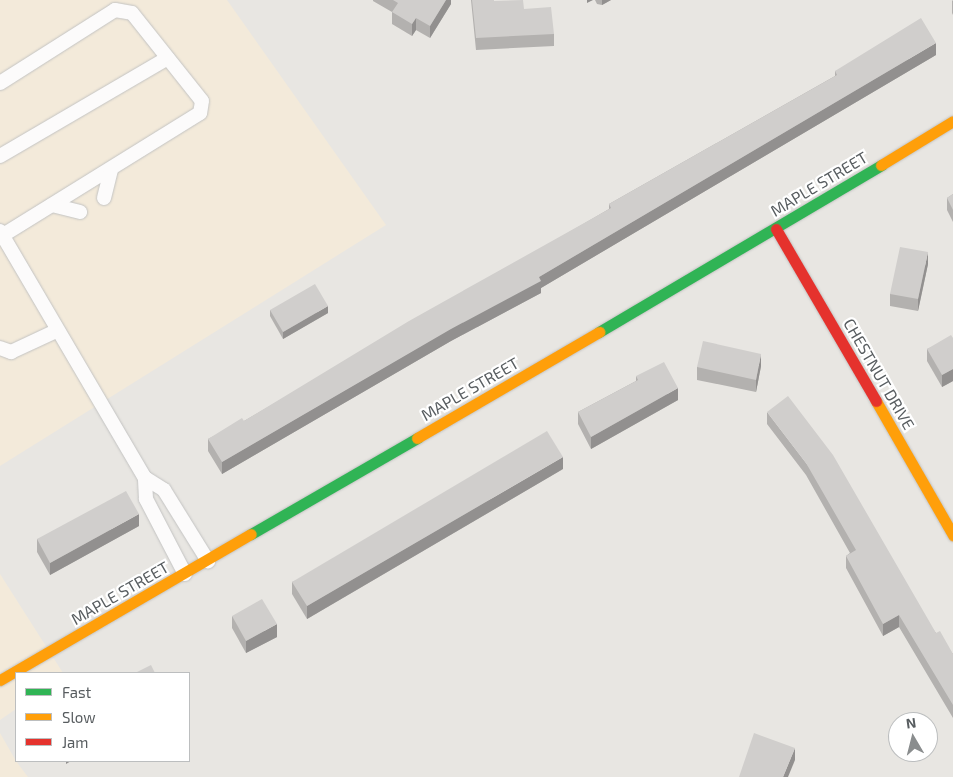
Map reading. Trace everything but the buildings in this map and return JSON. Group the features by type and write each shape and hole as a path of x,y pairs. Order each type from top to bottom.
{"street":[{"name":"MAPLE STREET","path":"0,680 208,562 776,229 953,121"},
{"name":"CHESTNUT DRIVE","path":"776,229 953,535"}],"lane":[{"path":"0,83 115,10 132,13 202,101 200,113 52,205 1,233 56,330 145,478 164,490 208,562"},
{"path":"0,156 168,58"},
{"path":"104,198 111,169"},
{"path":"52,205 80,212"},
{"path":"0,348 11,352 56,330"},
{"path":"145,478 146,500 185,574"}],"shaded area":[{"path":"0,0 227,0 386,225 0,466"},
{"path":"0,574 62,672 15,672 15,710 0,720"},
{"path":"0,733 15,762 28,777 0,777"}],"traffic: fast":[{"path":"599,332 881,165"},
{"path":"251,534 417,438"}],"traffic: slow":[{"path":"881,165 953,121"},
{"path":"417,438 599,332"},
{"path":"876,401 953,535"},
{"path":"0,680 251,534"}],"traffic: jam":[{"path":"776,229 876,401"}]}
